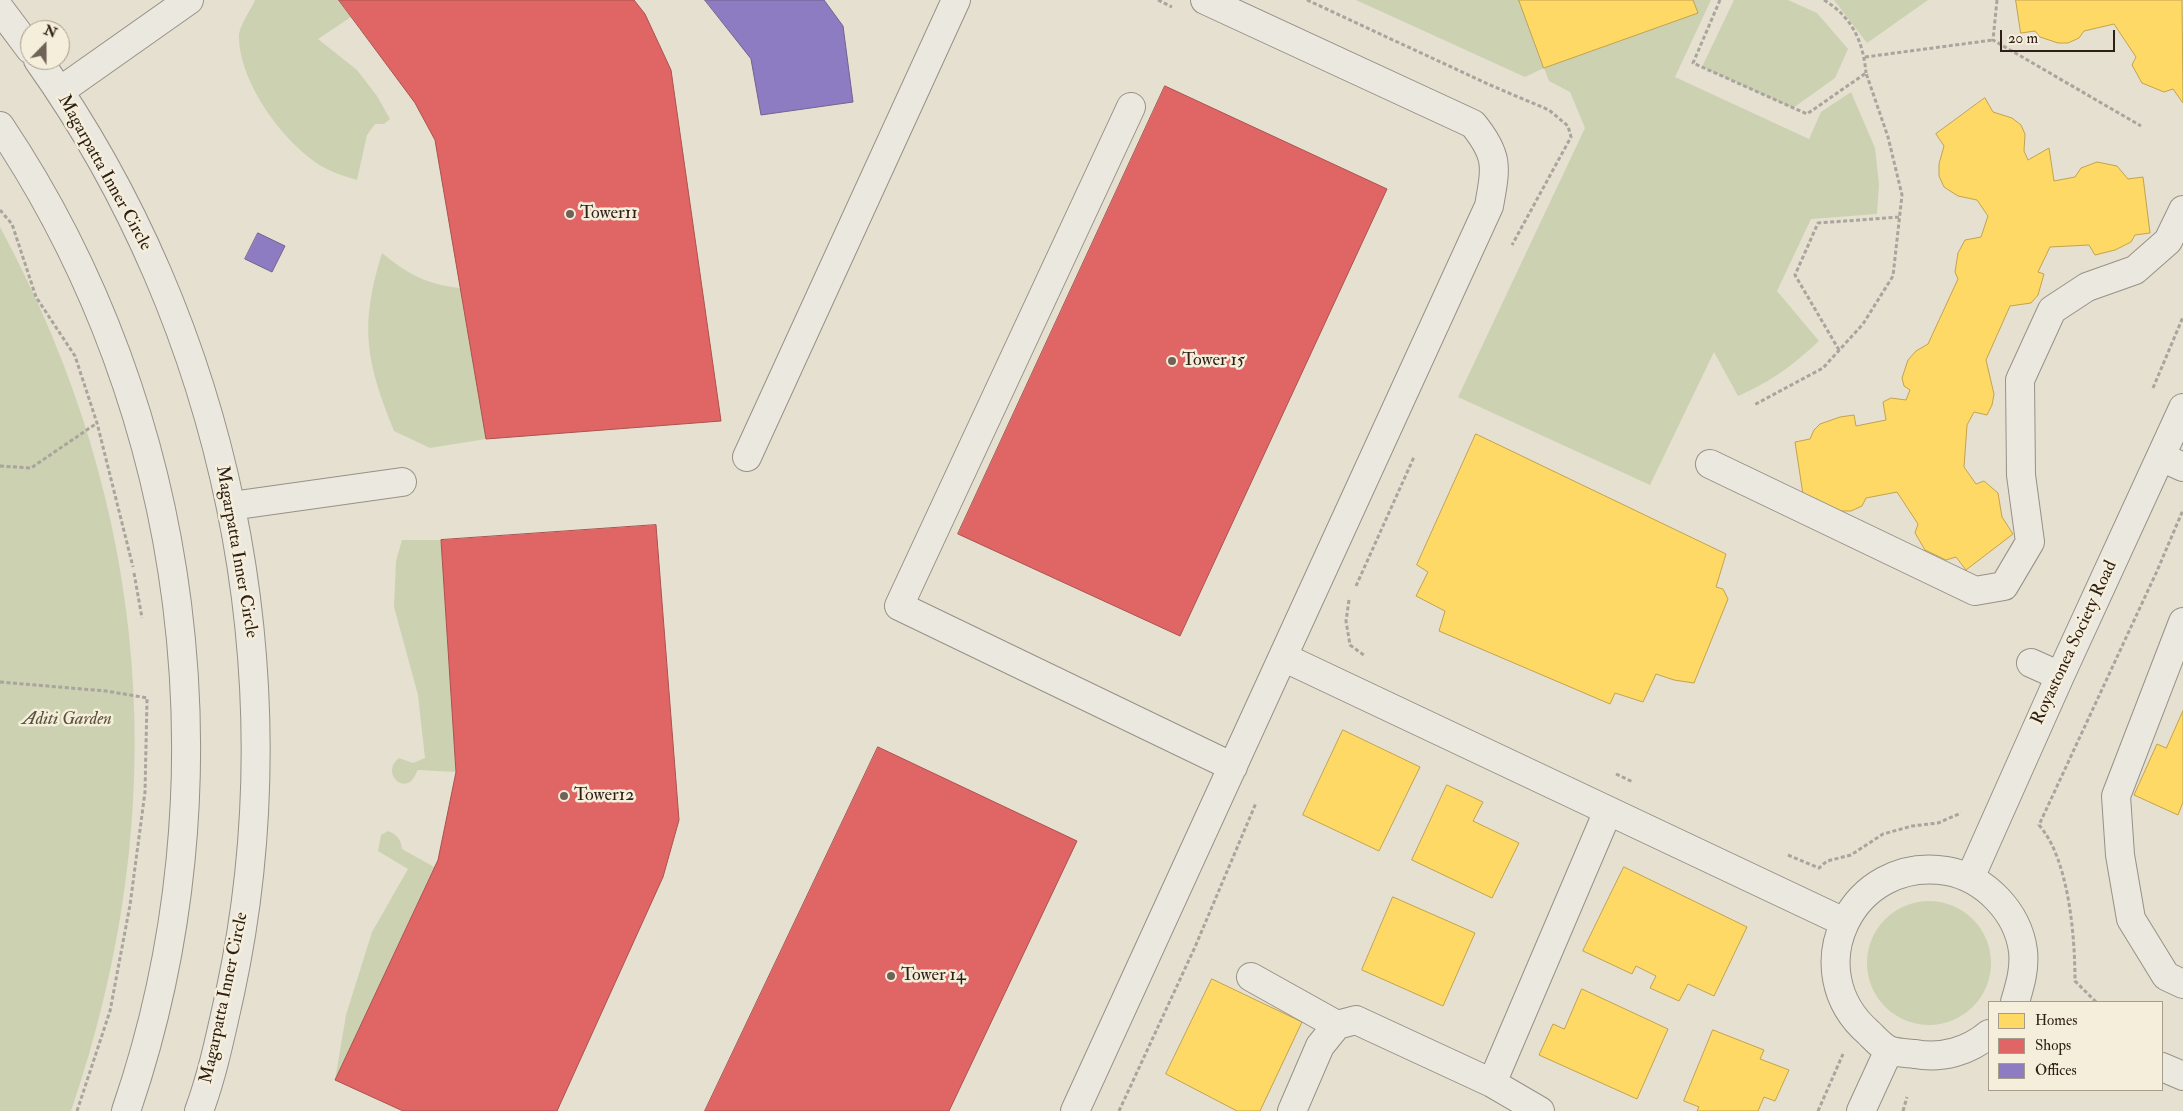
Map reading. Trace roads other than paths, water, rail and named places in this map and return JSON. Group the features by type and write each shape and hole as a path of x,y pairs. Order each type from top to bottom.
{"street":[{"path":"60,91 189,0"},
{"path":"747,457 956,0"},
{"path":"1075,1111 1489,206 1496,170 1489,143 1473,124 1205,0"},
{"path":"0,9 20,36"},
{"name":"Magarpatta Inner Circle","path":"45,70 99,155 134,222 165,291 192,361 214,433 231,506 244,580 252,655 256,731 254,806 249,880 238,955 222,1028 199,1111"},
{"path":"1131,106 900,606 1233,767"},
{"path":"0,126 39,189 72,252 102,316 126,383 147,451 164,520 176,590 185,694 186,802 170,942 155,1012 126,1111"},
{"path":"1710,464 1975,591 2004,586 2030,542 2021,475 2020,380 2052,310 2087,287 2135,270 2168,241 2183,210"},
{"name":"Royastonea Society Road","path":"1970,878 2060,676 2172,462 2183,408"},
{"path":"231,506 402,482"},
{"path":"2183,622 2116,796 2120,855 2131,919 2166,976 2183,984"},
{"path":"1283,657 1844,922"},
{"path":"2031,663 2060,676"},
{"path":"1492,1083 1608,811"},
{"path":"1988,1035 1980,1042 1955,1053 1928,1056 1889,1050 1857,1023 1843,1000 1836,975 1836,948 1844,922 1859,900 1879,883 1904,872 1930,869 1970,878 1981,884 2001,903 2016,925 2023,951 2023,960 2022,978 2015,1001"},
{"path":"1251,977 1337,1025"},
{"path":"1292,1111 1320,1046 1337,1025 1356,1020 1492,1083 1540,1111"},
{"path":"1861,1111 1889,1050"},
{"path":"2163,1067 2183,1076"}],"place":[{"name":"Tower11","path":"570,214"},
{"name":"Tower 15","path":"1172,361"},
{"name":"Tower12","path":"564,796"},
{"name":"Tower 14","path":"891,976"}],"park label":[{"name":"Aditi Garden","path":"67,720"}]}
